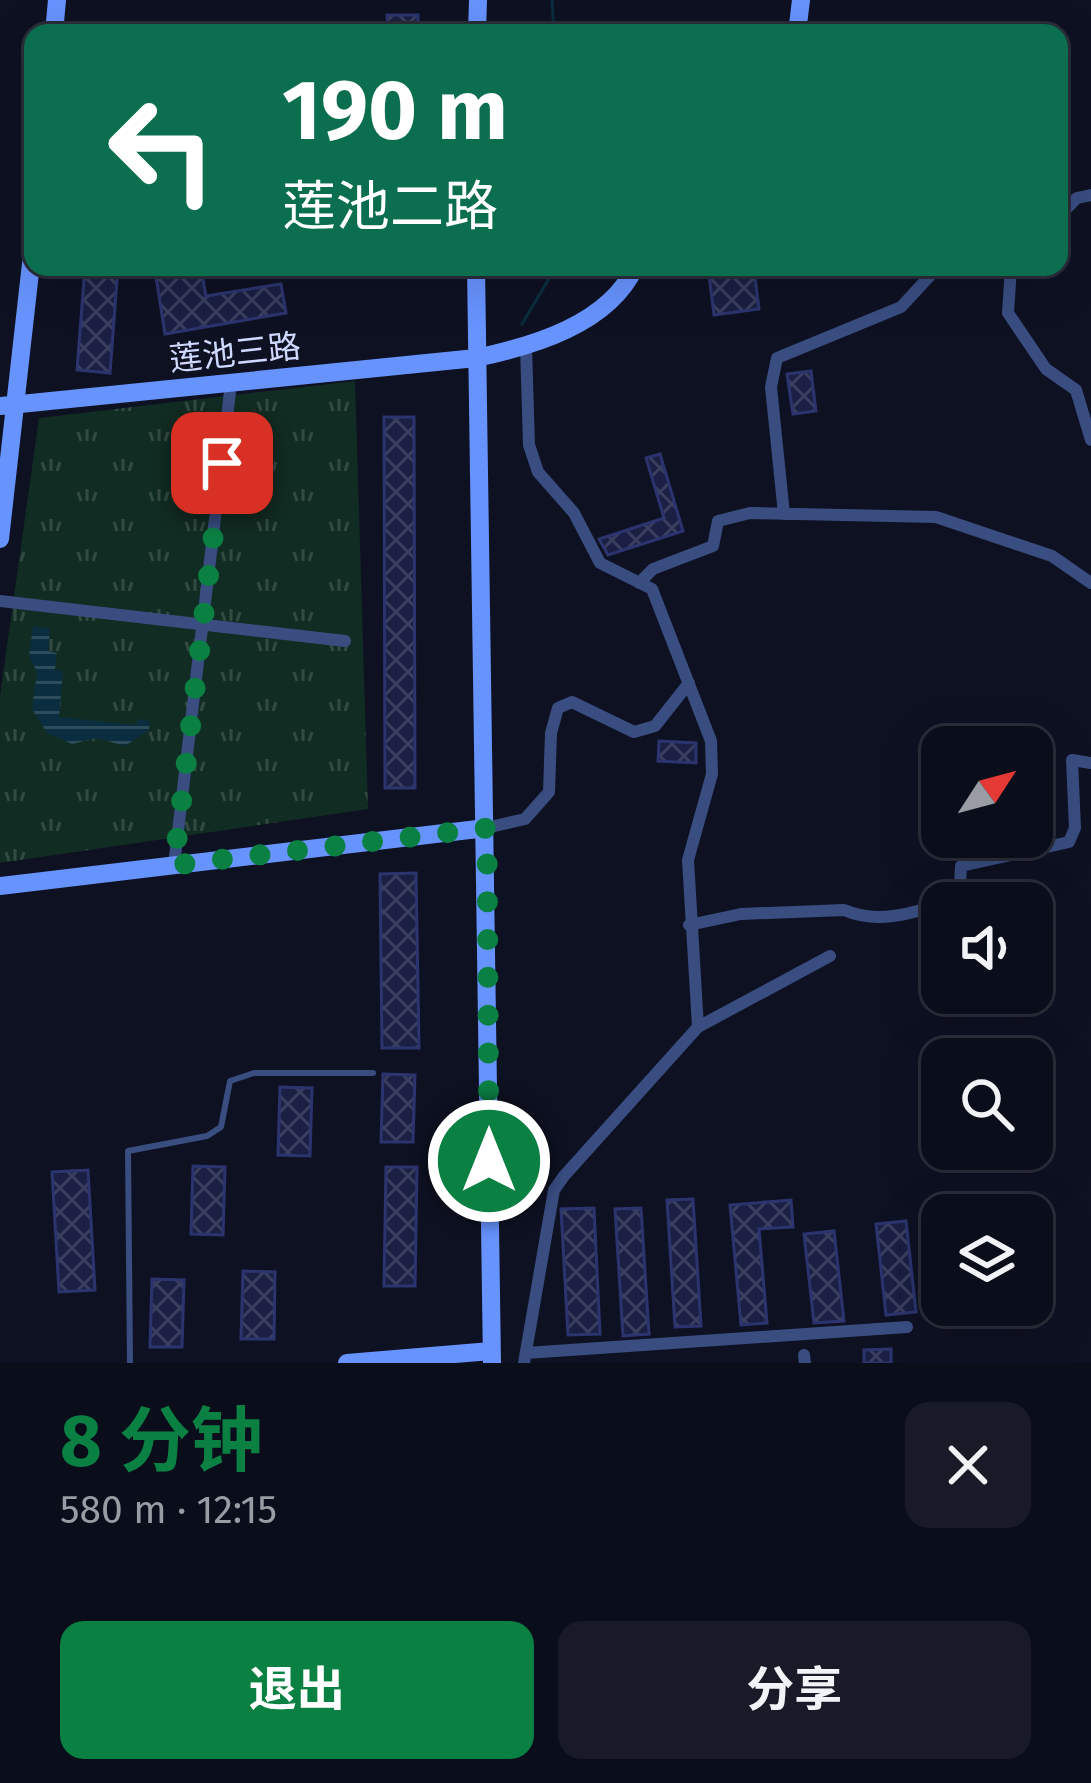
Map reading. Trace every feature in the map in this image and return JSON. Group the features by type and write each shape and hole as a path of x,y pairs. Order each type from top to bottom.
{"street":[{"path":"0,539 9,405 28,276"},
{"path":"347,1363 491,1357 476,276"},
{"name":"莲池三路","path":"9,405 476,358 526,347 603,308 628,276"},
{"path":"784,514 772,387 777,358 901,307 930,276"},
{"path":"1010,276 1008,313 1046,369 1076,390 1091,440"},
{"path":"526,347 529,445 538,472 574,513 600,563 652,589 711,741 712,774 688,860 698,1027"},
{"path":"174,865 231,382"},
{"path":"639,583 653,569 713,546 718,521 750,513 936,517 1052,556 1091,583"},
{"path":"0,601 345,641"},
{"path":"0,886 487,828 525,819 550,792 551,733 558,708 572,702 634,732 655,726 689,683"},
{"path":"959,882 961,866 1069,842 1075,828 1072,760 1091,763"},
{"path":"689,925 741,914 844,910 859,916 900,916 921,910"},
{"path":"830,956 698,1027 554,1190 525,1358 907,1327"}],"lane":[{"path":"130,1363 128,1151 207,1136 221,1127 230,1081 254,1073 373,1073"}],"green space":[{"path":"355,381 368,809 0,863 0,696 39,418"}],"water":[{"path":"33,626 50,629 48,651 57,653 55,670 63,671 59,717 136,725 138,719 150,721 149,730 125,746 97,738 72,744 47,733 32,709 37,672 29,656"}],"building":[{"path":"387,15 418,15 418,24 388,24"},
{"path":"84,276 117,276 110,373 77,370"},
{"path":"202,276 206,296 281,284 286,313 165,334 156,277"},
{"path":"709,276 755,276 759,309 714,315"},
{"path":"811,371 816,411 793,414 787,374"},
{"path":"384,417 414,417 415,788 385,788"},
{"path":"660,454 683,531 608,555 599,539 664,518 646,458"},
{"path":"659,741 696,743 696,763 658,761"},
{"path":"416,873 419,1048 382,1048 380,874"},
{"path":"383,1074 415,1075 413,1142 381,1142"},
{"path":"280,1087 312,1088 310,1156 278,1155"},
{"path":"193,1166 225,1167 223,1235 191,1234"},
{"path":"386,1167 417,1167 415,1286 384,1286"},
{"path":"88,1170 95,1290 59,1292 52,1172"},
{"path":"693,1199 701,1326 675,1327 667,1200"},
{"path":"791,1200 793,1227 759,1229 767,1323 741,1325 730,1205"},
{"path":"594,1208 600,1334 568,1335 561,1209"},
{"path":"641,1208 649,1334 623,1336 615,1209"},
{"path":"906,1221 916,1312 886,1315 876,1224"},
{"path":"834,1231 844,1321 814,1323 804,1234"},
{"path":"243,1271 275,1272 274,1339 241,1339"},
{"path":"152,1279 184,1280 182,1347 150,1347"},
{"path":"891,1349 891,1363 864,1363 864,1350"}],"waterway":[{"path":"552,0 553,24"},
{"path":"522,324 551,276"}],"route":[{"path":"222,463 174,865 487,828 489,1161"}]}
